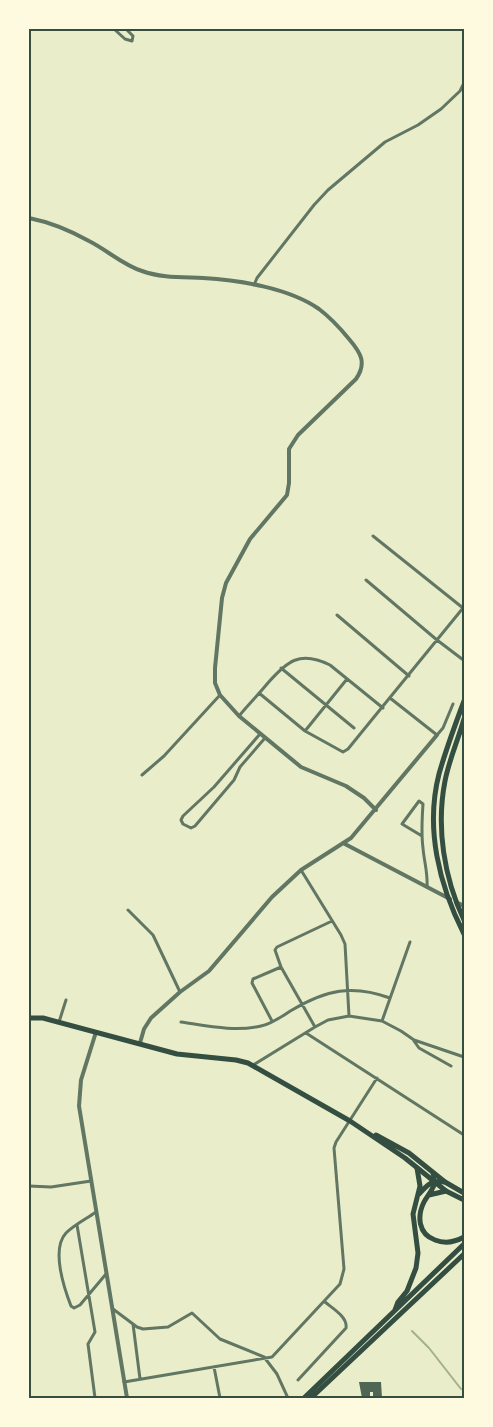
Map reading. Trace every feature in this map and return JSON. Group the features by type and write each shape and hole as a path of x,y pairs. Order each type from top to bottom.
{"main road":[{"path":"464,701 439,775 434,798 432,824 440,872 447,895 464,934"},
{"path":"464,719 445,781 442,829 450,884 464,920"},
{"path":"29,1018 38,1017 59,1022 177,1054 236,1060 252,1065 350,1121 446,1191 464,1200"},
{"path":"364,1130 404,1150 445,1182 464,1193"},
{"path":"395,1310 398,1302 408,1291 416,1268 418,1253 412,1214 419,1194 420,1180 417,1168"},
{"path":"434,1173 434,1182 420,1214 419,1222 423,1232 431,1239 439,1242 448,1243 464,1237"},
{"path":"419,1194 428,1184 445,1182"},
{"path":"429,1195 446,1191"},
{"path":"309,1397 395,1310 464,1244"},
{"path":"309,1397 464,1254"}],"street":[{"path":"114,29 125,39 132,41 133,36 126,29"},
{"path":"254,286 257,278 328,190 385,142 418,125 441,109 460,91 464,83"},
{"path":"29,218 51,224 89,240 142,271 174,277 230,281 286,293 301,299 319,309 343,331 361,356 363,363 356,379 298,435 289,449 287,495 250,539 226,583 222,598 215,683 220,695 239,716 301,768 346,786 364,798 376,810"},
{"path":"259,693 305,731 343,752 348,750 463,608 373,536"},
{"path":"366,580 462,659"},
{"path":"337,615 409,676"},
{"path":"239,716 281,668 291,660 303,657 330,665 383,708"},
{"path":"281,668 354,728"},
{"path":"305,731 347,679"},
{"path":"142,775 164,756 220,695"},
{"path":"390,698 437,735"},
{"path":"140,1043 144,1029 151,1018 180,992 208,971 272,897 301,870 351,838 443,728 453,704"},
{"path":"260,734 214,787 183,816 183,824 191,828 195,826 234,780 240,767 265,738"},
{"path":"422,836 402,824 419,801 423,804 422,836 428,876 427,887"},
{"path":"343,843 464,906"},
{"path":"301,870 341,934 345,944 349,1016"},
{"path":"128,910 153,935 180,992"},
{"path":"315,1027 281,967 276,954 277,947 332,921"},
{"path":"382,1021 410,942"},
{"path":"272,1022 252,983 253,979 281,967"},
{"path":"181,1022 242,1029 262,1026 272,1022 302,1004 323,995 347,990 373,992 390,998"},
{"path":"59,1022 66,1000"},
{"path":"252,1065 328,1020 349,1016 382,1021 414,1040 464,1057"},
{"path":"96,1032 81,1080 79,1097 81,1121 127,1398"},
{"path":"306,1033 464,1136"},
{"path":"414,1040 419,1048 451,1066"},
{"path":"124,1382 272,1357 340,1284 344,1269 333,1154 336,1142 376,1078"},
{"path":"29,1186 51,1188 91,1181"},
{"path":"96,1212 67,1232 61,1240 60,1259 63,1283 71,1306 74,1308 80,1305 106,1274"},
{"path":"77,1225 95,1332 88,1344 95,1398"},
{"path":"298,1380 346,1328 347,1324 344,1319 324,1302"},
{"path":"113,1309 143,1329 168,1327 192,1313 220,1339 264,1357 277,1374 288,1398"},
{"path":"133,1324 140,1379"},
{"path":"214,1367 220,1398"}],"building":[{"path":"359,1382 381,1382 382,1398 373,1398 373,1392 370,1392 370,1398 362,1398"}],"waterway":[{"path":"412,1331 429,1348 461,1389"}]}
